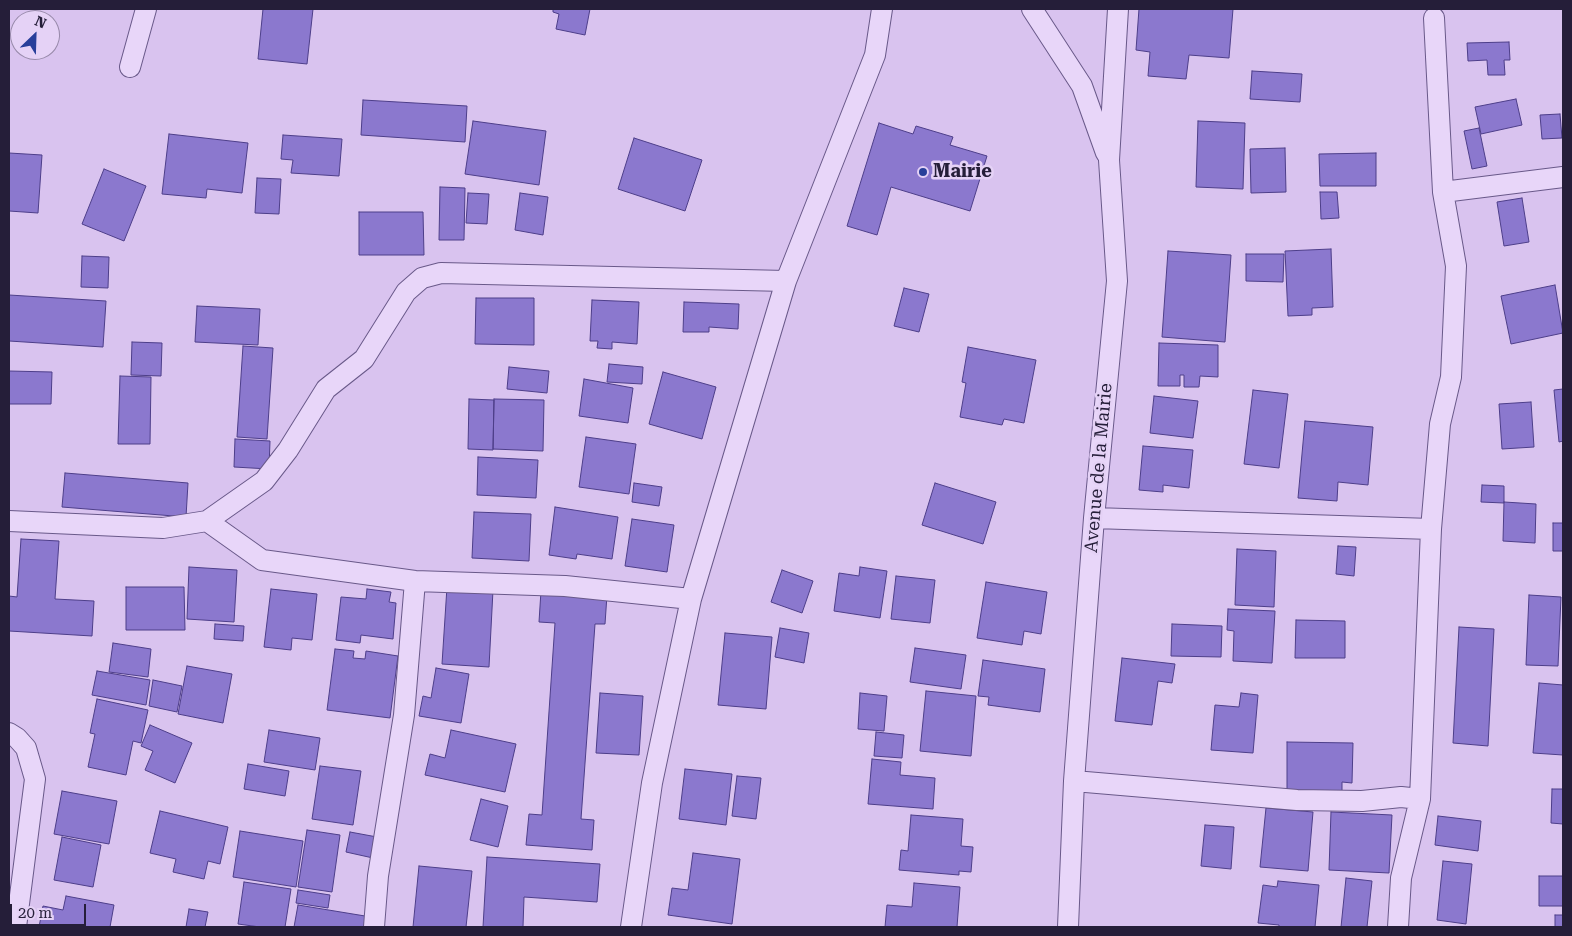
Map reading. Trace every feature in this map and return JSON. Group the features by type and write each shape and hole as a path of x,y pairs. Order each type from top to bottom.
{"street":[{"path":"130,67 146,9"},
{"path":"631,927 652,783 691,599 786,281 874,55 882,9"},
{"path":"1032,9 1082,86 1109,160"},
{"name":"Avenue de la Mairie","path":"1068,927 1074,781 1094,518 1117,281 1109,160 1118,9"},
{"path":"1398,927 1401,878 1420,799 1431,529 1440,424 1451,377 1456,266 1443,192 1434,18"},
{"path":"1443,192 1563,177"},
{"path":"9,521 163,528 207,521 264,481 288,450 326,389 364,359 406,292 422,278 441,273 786,281"},
{"path":"1094,518 1431,529"},
{"path":"207,521 262,560 415,580 565,586 691,599"},
{"path":"374,927 378,876 404,715 415,580"},
{"path":"9,733 17,738 26,748 35,779 16,927"},
{"path":"1074,781 1297,800 1362,801 1401,797 1420,799"}],"building":[{"path":"263,9 313,9 307,64 258,59"},
{"path":"553,9 590,9 585,35 556,29 559,14 553,12"},
{"path":"1139,9 1233,9 1229,58 1189,55 1186,79 1148,76 1150,52 1136,50"},
{"path":"1509,42 1510,60 1504,60 1505,75 1488,75 1487,60 1468,61 1467,43"},
{"path":"1252,71 1302,74 1300,102 1250,99"},
{"path":"1516,99 1522,125 1481,134 1475,107"},
{"path":"363,100 467,106 465,142 361,135"},
{"path":"1560,114 1562,138 1542,139 1540,115"},
{"path":"473,121 546,131 539,185 465,174"},
{"path":"1198,121 1245,123 1243,189 1196,187"},
{"name":"Mairie","path":"879,123 913,134 916,126 953,137 950,145 987,156 970,211 891,187 877,235 847,226"},
{"path":"1479,128 1487,166 1472,169 1464,131"},
{"path":"169,134 248,143 242,193 207,189 206,198 162,194"},
{"path":"283,135 342,139 339,176 291,173 293,160 281,159"},
{"path":"634,138 702,160 685,211 618,189"},
{"path":"1285,148 1286,192 1251,193 1250,149"},
{"path":"9,153 42,155 38,213 9,211"},
{"path":"1376,153 1376,186 1320,186 1319,154"},
{"path":"104,169 146,186 124,241 82,224"},
{"path":"257,178 281,179 279,214 255,213"},
{"path":"440,187 465,188 464,240 439,240"},
{"path":"1320,192 1337,192 1339,218 1321,219"},
{"path":"468,193 489,194 487,224 466,223"},
{"path":"520,193 548,197 543,235 515,230"},
{"path":"1522,198 1529,242 1504,246 1497,202"},
{"path":"359,212 423,212 424,255 359,255"},
{"path":"1331,249 1333,307 1312,308 1312,315 1288,316 1285,251"},
{"path":"1168,251 1231,255 1225,342 1162,337"},
{"path":"1246,254 1284,254 1283,282 1246,281"},
{"path":"82,256 109,257 108,288 81,287"},
{"path":"1555,285 1563,333 1511,344 1501,296"},
{"path":"904,288 929,294 919,332 894,326"},
{"path":"9,295 106,301 103,347 9,341"},
{"path":"476,298 534,298 534,345 475,344"},
{"path":"592,300 639,302 637,344 612,342 612,349 597,348 598,341 590,341"},
{"path":"684,302 739,304 738,329 709,327 709,332 683,332"},
{"path":"197,306 260,309 258,345 195,342"},
{"path":"132,342 162,343 161,376 131,375"},
{"path":"1159,343 1218,345 1218,377 1200,376 1199,387 1184,387 1184,375 1180,375 1180,386 1158,386"},
{"path":"243,346 273,348 267,439 237,437"},
{"path":"968,347 1036,360 1024,423 1004,419 1002,425 960,417 966,383 962,382"},
{"path":"609,364 643,367 642,384 607,382"},
{"path":"509,367 549,371 547,393 507,389"},
{"path":"9,371 52,372 51,404 9,404"},
{"path":"663,372 716,387 702,439 649,424"},
{"path":"120,376 151,377 150,444 118,444"},
{"path":"584,379 633,388 628,423 579,416"},
{"path":"1563,389 1563,441 1559,442 1554,390"},
{"path":"1253,390 1288,394 1279,468 1244,464"},
{"path":"1154,396 1198,401 1193,438 1150,433"},
{"path":"469,399 494,400 493,450 468,449"},
{"path":"494,399 544,400 543,451 493,449"},
{"path":"1531,402 1534,447 1502,449 1499,404"},
{"path":"1305,421 1373,427 1368,485 1338,482 1337,501 1298,498"},
{"path":"586,437 636,444 629,494 579,487"},
{"path":"235,439 270,441 269,469 234,467"},
{"path":"1143,446 1193,450 1189,488 1163,485 1163,492 1139,490"},
{"path":"478,457 538,460 536,498 477,495"},
{"path":"65,473 188,483 186,517 62,507"},
{"path":"634,483 662,487 659,506 632,502"},
{"path":"935,483 996,502 983,544 922,525"},
{"path":"1482,485 1504,486 1504,503 1481,502"},
{"path":"1504,502 1536,504 1535,543 1503,541"},
{"path":"555,507 618,517 612,559 577,554 576,559 549,555"},
{"path":"474,512 531,514 529,561 472,558"},
{"path":"632,519 674,525 667,572 625,566"},
{"path":"1553,523 1563,523 1563,551 1553,551"},
{"path":"21,539 59,541 55,599 94,601 92,636 9,631 9,596 17,597"},
{"path":"1338,546 1356,547 1354,576 1336,574"},
{"path":"1237,549 1276,551 1274,607 1235,605"},
{"path":"189,567 237,570 234,622 187,619"},
{"path":"860,567 887,571 880,618 834,611 839,573 859,576"},
{"path":"782,570 813,581 802,613 771,602"},
{"path":"896,576 935,580 930,623 891,619"},
{"path":"986,582 1047,592 1041,634 1024,631 1022,645 977,638"},
{"path":"126,587 184,587 185,630 126,630"},
{"path":"447,587 493,590 489,667 442,664"},
{"path":"271,589 317,594 312,640 292,638 291,650 264,647"},
{"path":"367,589 391,592 389,602 396,603 393,639 361,635 360,643 336,640 341,597 366,599"},
{"path":"541,591 607,595 605,624 595,624 581,819 594,820 592,850 526,845 529,814 542,815 555,623 539,622"},
{"path":"1529,595 1561,597 1558,666 1526,665"},
{"path":"1228,609 1275,611 1272,663 1233,661 1234,631 1227,630"},
{"path":"1296,620 1345,621 1345,658 1295,658"},
{"path":"215,624 244,626 243,641 214,639"},
{"path":"1172,624 1222,626 1221,657 1171,656"},
{"path":"1459,627 1494,629 1488,746 1453,743"},
{"path":"780,628 809,633 804,663 775,657"},
{"path":"725,633 772,637 766,709 718,705"},
{"path":"113,643 151,649 148,677 109,672"},
{"path":"915,648 966,655 961,689 910,682"},
{"path":"335,649 354,651 353,658 365,659 366,651 398,656 390,718 327,710"},
{"path":"1122,658 1175,664 1172,683 1158,681 1152,725 1115,721"},
{"path":"983,660 1045,669 1040,712 988,705 989,697 978,696"},
{"path":"187,666 232,674 223,723 178,714"},
{"path":"436,668 469,674 461,723 419,716 423,696 431,698"},
{"path":"97,671 150,680 146,705 92,695"},
{"path":"153,680 182,686 177,712 149,706"},
{"path":"1539,683 1563,685 1563,755 1533,753"},
{"path":"926,691 976,696 971,756 920,751"},
{"path":"600,693 643,696 639,755 596,753"},
{"path":"860,693 887,696 884,731 858,729"},
{"path":"1241,693 1258,695 1253,753 1211,750 1215,705 1239,707"},
{"path":"97,699 148,710 141,743 133,741 126,775 88,767 95,734 90,733"},
{"path":"150,725 192,743 175,783 145,770 153,751 141,746"},
{"path":"269,730 320,738 315,770 264,762"},
{"path":"451,730 516,744 505,792 425,775 430,754 445,758"},
{"path":"876,732 904,735 902,758 874,756"},
{"path":"1287,742 1353,743 1352,783 1342,782 1342,791 1287,790"},
{"path":"872,759 901,762 900,775 935,778 933,809 868,804"},
{"path":"248,764 289,771 285,796 244,789"},
{"path":"320,766 361,771 353,825 312,819"},
{"path":"685,769 732,774 726,825 679,819"},
{"path":"737,776 761,778 756,819 732,816"},
{"path":"1552,789 1563,789 1563,824 1551,823"},
{"path":"62,791 117,801 109,844 54,834"},
{"path":"481,799 508,806 498,847 470,840"},
{"path":"1266,808 1313,812 1308,871 1260,867"},
{"path":"160,811 228,827 220,864 208,861 204,879 173,872 176,859 150,853"},
{"path":"1331,812 1392,815 1389,873 1329,870"},
{"path":"911,815 963,819 961,846 973,847 971,872 959,871 959,875 899,870 901,850 908,851"},
{"path":"1438,816 1481,821 1478,851 1435,845"},
{"path":"1205,825 1234,827 1231,869 1201,866"},
{"path":"307,830 340,835 332,892 298,887"},
{"path":"240,831 303,841 296,887 233,877"},
{"path":"350,832 377,837 373,858 346,852"},
{"path":"62,837 101,845 93,887 54,880"},
{"path":"693,853 740,859 732,924 668,915 672,888 688,890"},
{"path":"487,857 600,864 597,902 524,897 523,927 483,927"},
{"path":"1443,861 1472,864 1466,924 1437,920"},
{"path":"419,866 472,871 466,927 413,927"},
{"path":"1539,876 1563,876 1563,906 1539,906"},
{"path":"1346,878 1372,881 1367,927 1341,927"},
{"path":"1278,881 1319,885 1315,927 1279,927 1279,925 1258,923 1263,885 1277,887"},
{"path":"244,882 291,889 285,927 260,927 238,924"},
{"path":"914,883 960,887 957,927 885,927 887,905 912,907"},
{"path":"298,890 330,895 328,908 296,903"},
{"path":"66,896 114,905 110,927 39,927 43,906 63,910"},
{"path":"298,905 365,916 364,927 294,927"},
{"path":"189,909 208,912 205,927 186,927"},
{"path":"1555,915 1563,915 1563,927 1555,927"}],"place":[{"name":"Mairie","path":"923,172"}]}
